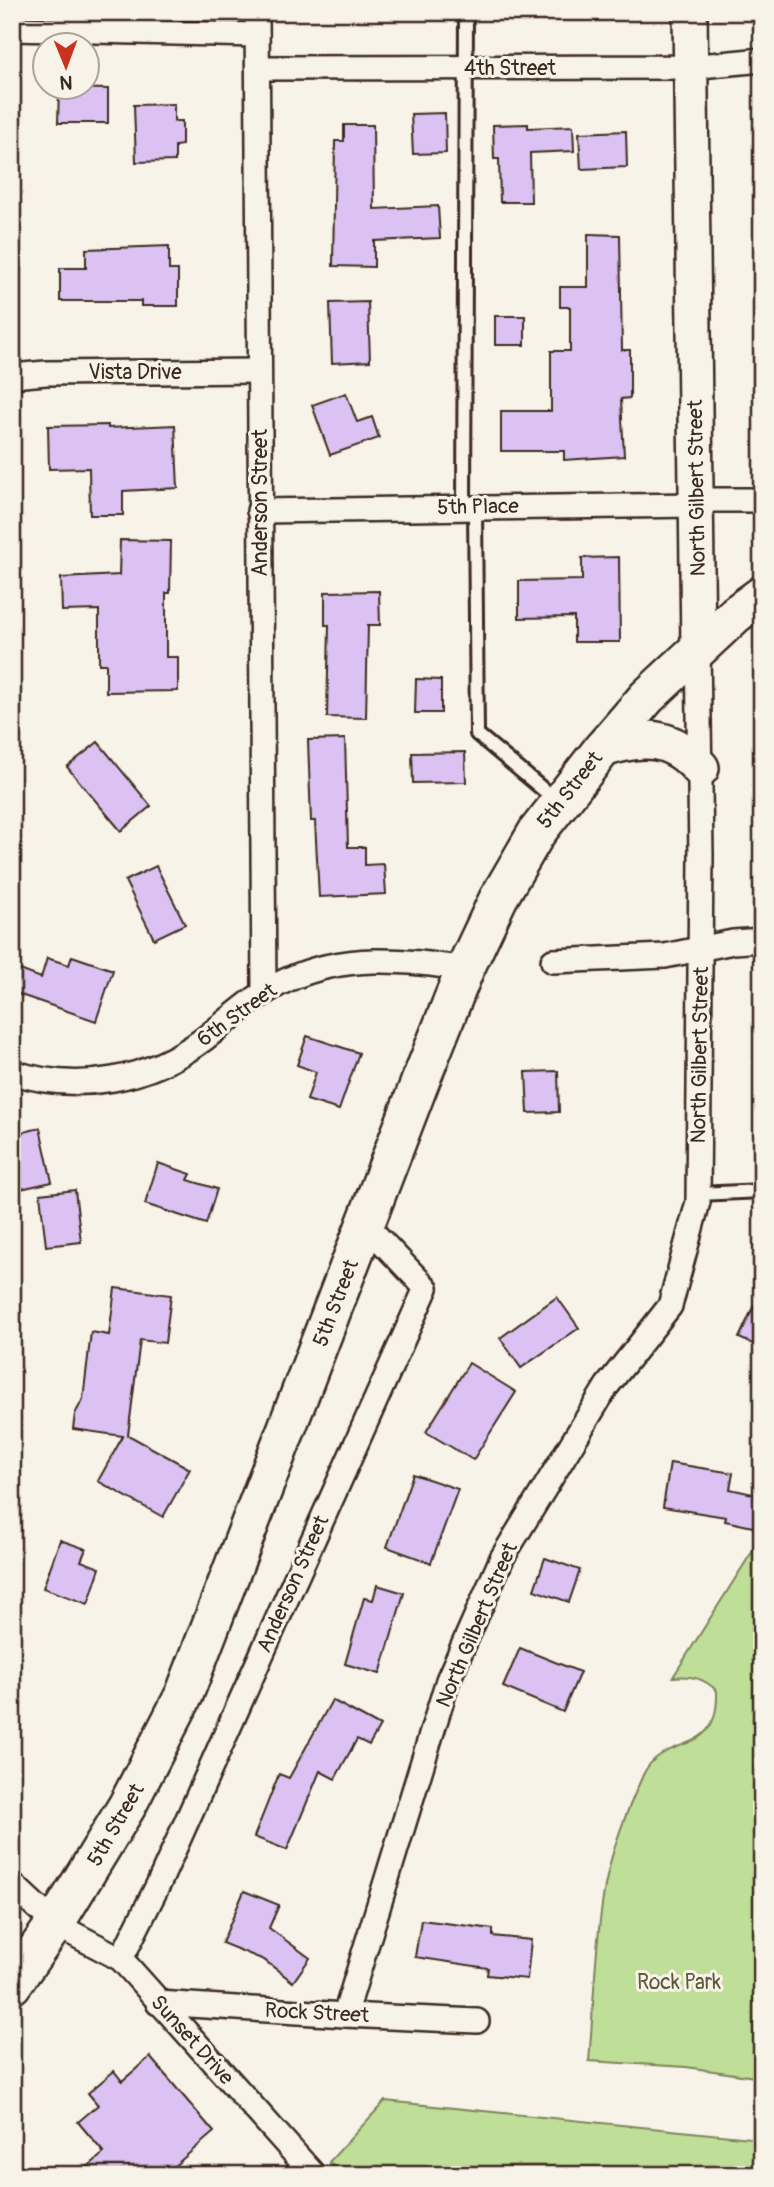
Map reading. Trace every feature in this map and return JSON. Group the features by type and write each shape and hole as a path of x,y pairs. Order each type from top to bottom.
{"main road":[{"name":"5th Street","path":"12,1985 55,1924 127,1806 184,1695 465,969 498,899 525,851 560,803 647,696 736,614 762,595"},
{"name":"5th Street","path":"698,648 762,620"},
{"path":"603,748 633,740 655,740 682,750 700,768"}],"street":[{"name":"North Gilbert Street","path":"345,2015 448,1681 502,1558 607,1386 670,1306 698,1202 700,768 690,12"},
{"path":"12,29 257,24"},
{"name":"Anderson Street","path":"257,24 264,993"},
{"name":"4th Street","path":"258,68 690,67 762,60"},
{"name":"Vista Drive","path":"12,376 46,373 259,371"},
{"name":"5th Place","path":"259,511 762,500"},
{"path":"554,961 665,956 733,942 762,940"},
{"name":"6th Street","path":"12,1072 39,1078 83,1082 136,1075 188,1050 264,993 286,981 310,971 343,963 404,961 465,969"},
{"name":"Anderson Street","path":"121,1959 159,1883 426,1288 366,1225"},
{"path":"12,1884 55,1924"},
{"name":"Sunset Drive","path":"55,1924 121,1959 314,2175"},
{"name":"Rock Street","path":"158,2003 477,2021"}],"lane":[{"path":"466,12 470,507 477,734 560,803"},
{"path":"698,1194 762,1191"}],"green space":[{"name":"Rock Park","path":"762,1536 762,2078 686,2067 589,2061 602,1908 616,1843 643,1775 652,1762 663,1753 700,1737 709,1727 715,1713 717,1691 697,1678 673,1677"},
{"path":"385,2101 760,2139 762,2131 762,2175 340,2175 329,2162"}],"building":[{"path":"102,89 108,89 108,123 58,123 59,102 102,102"},
{"path":"174,104 174,121 182,121 182,145 175,146 175,161 136,162 134,105"},
{"path":"445,113 446,153 413,154 411,114"},
{"path":"528,124 528,128 573,126 574,151 530,153 531,202 500,202 499,159 494,159 493,125"},
{"path":"344,125 373,125 374,209 438,206 440,238 374,241 374,267 333,266 335,141 344,141"},
{"path":"626,131 627,167 581,169 579,133"},
{"path":"588,234 620,235 622,350 630,350 630,398 621,399 624,456 564,460 564,451 501,451 501,411 551,411 551,351 570,351 570,307 560,307 560,287 588,287"},
{"path":"169,246 169,270 178,270 178,306 141,306 141,301 60,301 60,268 86,268 86,249"},
{"path":"368,302 370,361 332,363 330,303"},
{"path":"495,316 525,316 525,345 495,345"},
{"path":"346,393 357,422 372,417 379,438 330,455 312,405"},
{"path":"108,425 108,428 175,425 178,488 123,491 123,515 90,515 89,468 49,469 48,426"},
{"path":"120,540 171,541 170,593 166,593 166,657 178,657 178,691 106,692 106,664 99,664 99,610 62,611 61,578 119,575"},
{"path":"619,557 620,642 574,642 574,617 519,618 519,581 582,580 582,558"},
{"path":"379,591 380,625 368,625 366,718 327,717 329,625 325,625 325,592"},
{"path":"416,679 441,680 441,713 415,713"},
{"path":"345,739 348,847 365,847 365,865 384,864 386,894 319,897 315,821 311,821 308,740"},
{"path":"98,742 151,806 121,831 67,767"},
{"path":"465,752 466,782 413,783 412,753"},
{"path":"156,866 185,924 154,939 125,881"},
{"path":"72,956 113,970 96,1021 12,992 12,967 41,978 47,958 69,965"},
{"path":"307,1036 359,1053 339,1110 307,1100 316,1072 297,1065"},
{"path":"558,1071 559,1112 528,1113 526,1072"},
{"path":"40,1128 52,1182 12,1191 12,1135"},
{"path":"158,1163 191,1174 188,1180 217,1189 206,1224 145,1204"},
{"path":"75,1190 81,1242 46,1246 40,1194"},
{"path":"115,1288 171,1295 165,1343 140,1340 128,1435 190,1469 163,1517 98,1481 123,1436 73,1429 75,1414 83,1399 91,1332 109,1335"},
{"path":"762,1288 762,1348 739,1338"},
{"path":"557,1297 579,1328 521,1368 500,1338"},
{"path":"469,1363 516,1392 473,1460 426,1432"},
{"path":"670,1463 733,1473 730,1489 762,1496 762,1529 725,1521 726,1517 663,1507"},
{"path":"413,1474 458,1489 431,1563 387,1547"},
{"path":"60,1540 86,1549 81,1561 100,1568 88,1604 43,1588"},
{"path":"545,1558 580,1570 569,1602 534,1590"},
{"path":"377,1585 404,1593 380,1674 345,1664 364,1598 373,1600"},
{"path":"520,1648 580,1672 563,1712 503,1687"},
{"path":"332,1700 380,1726 369,1745 357,1739 335,1779 320,1771 287,1850 254,1837 279,1774 289,1778"},
{"path":"244,1891 279,1905 269,1928 310,1958 293,1982 264,1960 222,1943"},
{"path":"421,1920 493,1929 493,1936 531,1940 527,1979 487,1975 488,1968 415,1957"},
{"path":"150,2057 214,2132 164,2175 78,2175 104,2153 78,2122 98,2105 88,2093 114,2071 122,2081"}]}
